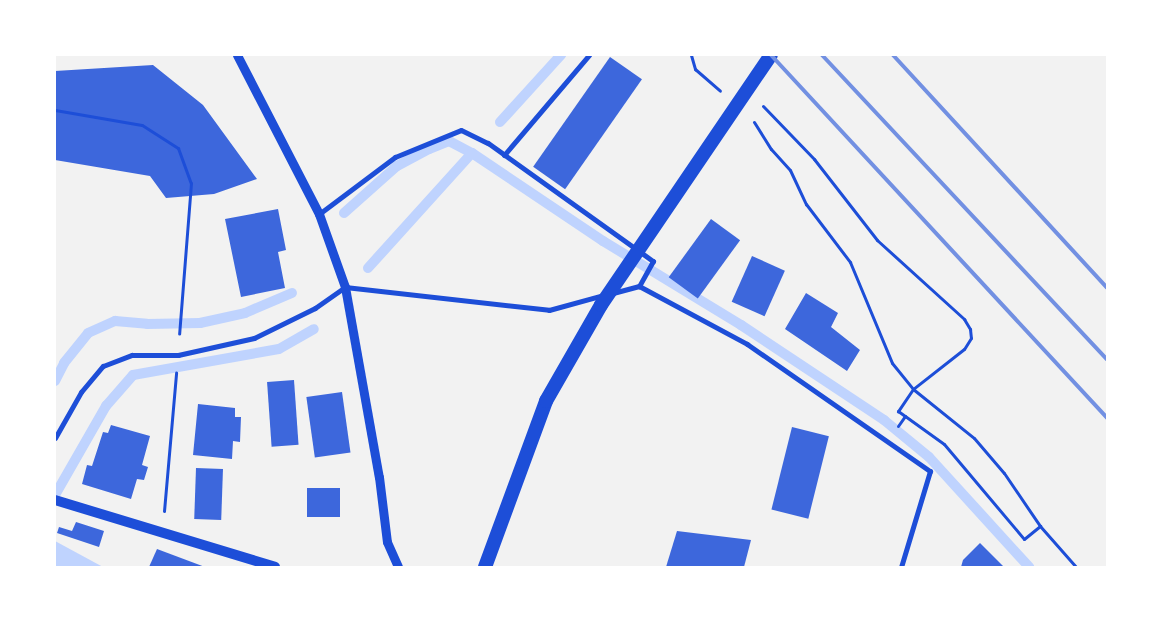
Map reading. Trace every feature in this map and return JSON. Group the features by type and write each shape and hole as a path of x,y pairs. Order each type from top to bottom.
{"highway":[{"path":"485,567 546,401 601,305 771,55"}],"main road":[{"path":"55,500 276,567"}],"street":[{"path":"237,55 319,214 345,286 379,477 388,542 398,567"},
{"path":"504,155 589,55"},
{"path":"319,214 395,157 461,130 504,155 653,261 639,286"},
{"path":"55,438 81,392 103,366 132,355 178,355 254,338 315,308 345,286 549,310 639,286 747,344 930,471 901,567"}],"path":[{"path":"691,55 695,69 728,98"},
{"path":"756,102 814,158 877,240 964,319 970,329 971,338 964,349 912,389 898,411 944,444 1024,539 1040,526"},
{"path":"55,110 142,125 178,148 186,163 191,183 162,532"},
{"path":"748,116 790,170 806,204 850,262 892,363 912,389 974,438 1004,474 1040,526 1076,567"},
{"path":"887,441 905,416"}],"water":[{"path":"55,541 103,567 55,567"}],"building":[{"path":"610,57 642,79 565,189 533,167"},
{"path":"153,65 203,105 257,179 214,194 166,198 150,176 55,160 55,71"},
{"path":"278,209 286,250 278,252 285,288 241,297 225,219"},
{"path":"711,219 740,240 698,298 669,277"},
{"path":"752,256 785,271 765,316 732,302"},
{"path":"806,293 838,313 831,327 860,350 847,371 785,329"},
{"path":"294,380 299,445 272,447 267,382"},
{"path":"342,392 350,452 315,457 306,397"},
{"path":"198,404 235,408 235,417 241,417 240,442 233,441 232,459 193,455"},
{"path":"111,425 150,436 142,465 148,467 144,480 137,479 131,499 82,484 87,465 92,466 103,432 108,433"},
{"path":"792,427 829,436 808,519 771,509"},
{"path":"196,468 223,469 221,520 194,519"},
{"path":"307,488 340,488 340,517 307,517"},
{"path":"76,522 104,531 99,547 57,533 59,527 72,531"},
{"path":"677,531 751,540 744,567 666,567"},
{"path":"980,543 1004,567 961,567 963,560"},
{"path":"157,549 205,567 149,567"}],"waterway":[{"path":"500,122 561,55"},
{"path":"344,213 397,166 449,141 472,153 603,241 741,325 884,420 929,457 1029,567"},
{"path":"368,268 472,153"},
{"path":"55,381 64,363 88,333 115,321 147,324 200,323 245,313 292,293"},
{"path":"55,495 106,406 133,375 279,349 314,329"}],"railway":[{"path":"771,55 1107,418"},
{"path":"822,55 1107,360"},
{"path":"893,55 1107,288"}]}
